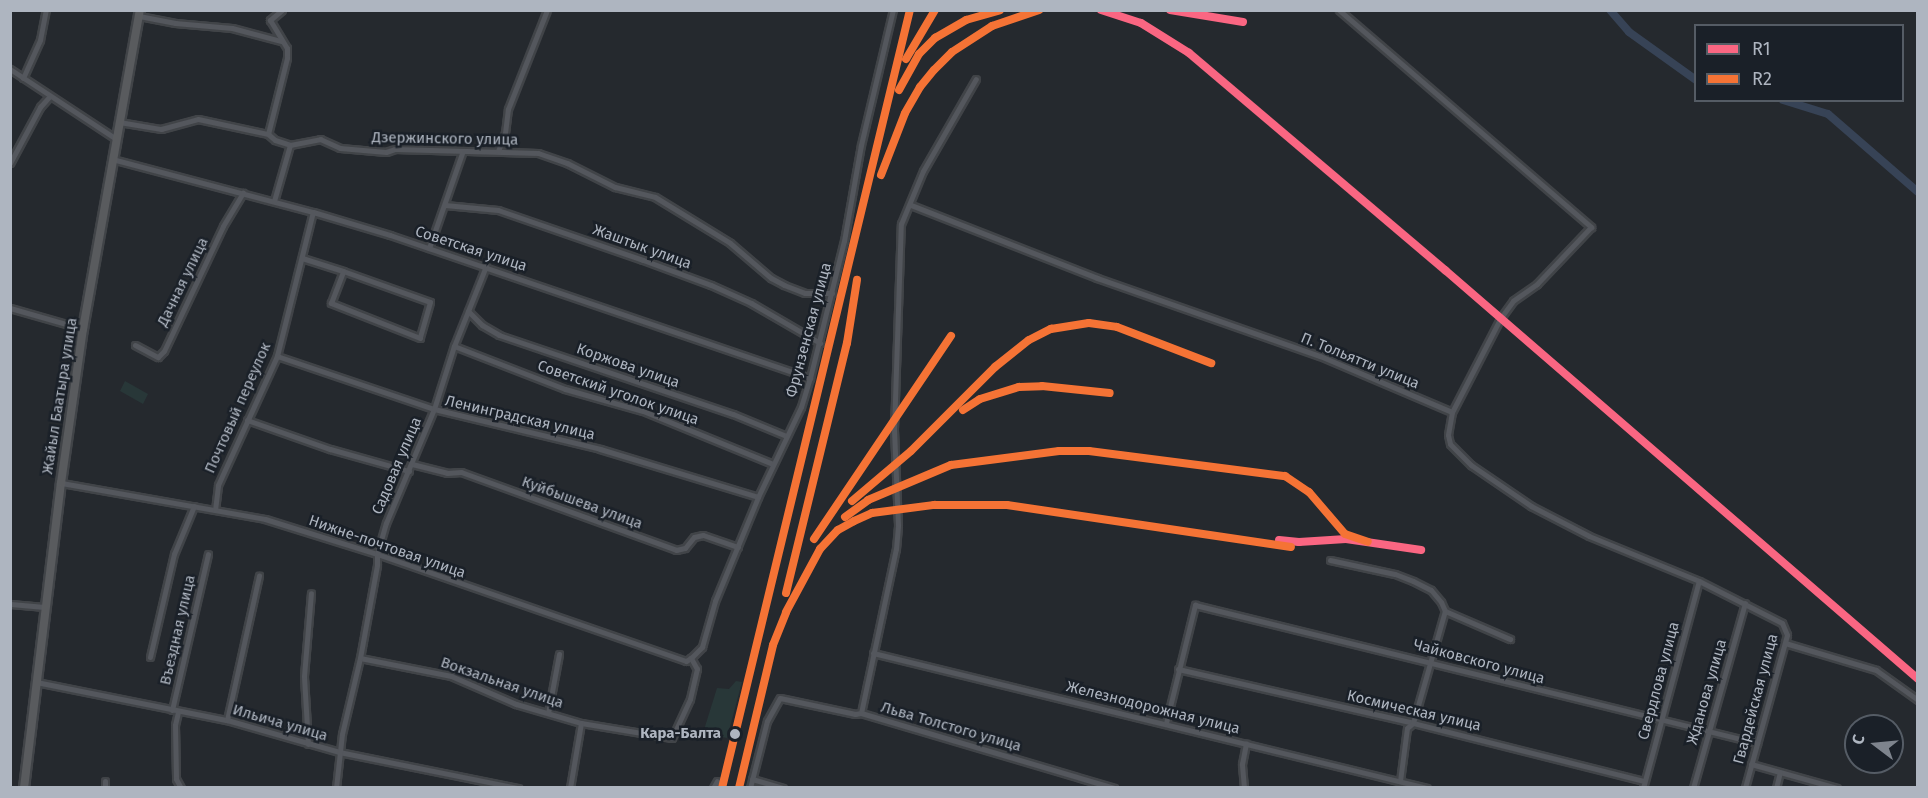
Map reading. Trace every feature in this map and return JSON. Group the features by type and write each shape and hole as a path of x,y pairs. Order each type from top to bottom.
{"highway":[{"name":"Жайыл Баатыра улица","path":"24,788 45,607 64,484 83,329 116,159 119,122 141,14"}],"street":[{"path":"23,78 40,40 46,10"},
{"path":"119,122 161,129 198,119 267,134 287,58 287,48 270,20 282,10"},
{"path":"498,151 505,133 508,110 547,10"},
{"name":"Фрунзенская улица","path":"691,658 702,647 715,601 758,497 801,407 832,293 861,145 893,10"},
{"path":"1339,10 1591,226 1537,284 1513,302 1500,319 1452,412 1448,435 1450,444 1471,465 1531,506 1589,536 1699,581 1745,603"},
{"path":"141,14 232,28 281,41"},
{"path":"10,69 49,97 116,139"},
{"path":"861,713 896,549 898,525 894,430 900,233 903,216 911,205 923,171 976,79"},
{"path":"10,163 40,107 49,97"},
{"name":"Дзержинского улица","path":"267,134 275,140 290,145 320,139 340,148 386,152 395,149 462,153 498,151 538,153 567,163 615,188 655,197 730,243 771,278 805,293 832,293"},
{"path":"274,201 290,145"},
{"path":"429,248 462,153"},
{"name":"Советская улица","path":"116,159 313,212 429,248 810,378"},
{"name":"Дачная улица","path":"135,345 158,357 164,351 223,226 243,193"},
{"name":"Жаштык улица","path":"445,205 498,210 711,285 751,303 820,343"},
{"name":"П. Тольятти улица","path":"911,205 1097,278 1320,356 1452,412"},
{"name":"Почтовый переулок","path":"215,510 218,485 277,356 313,212"},
{"path":"302,258 343,271 430,302 420,338 331,303 343,271"},
{"name":"Садовая улица","path":"336,788 339,752 360,658 377,554 386,523 434,409 454,346 486,266"},
{"path":"10,308 83,329"},
{"name":"Коржова улица","path":"468,311 499,335 733,414 786,436"},
{"name":"Советский уголок улица","path":"454,346 565,389 643,411 773,464"},
{"name":"Ленинградская улица","path":"277,356 434,409 600,449 758,497"},
{"path":"247,420 330,449 409,471"},
{"name":"Куйбышева улица","path":"412,464 447,473 461,472 471,475 676,550 685,548 694,537 703,535 738,547"},
{"name":"Нижне-почтовая улица","path":"64,484 265,519 377,554 686,661 691,658"},
{"path":"150,657 174,554 194,506"},
{"name":"Въездная улица","path":"181,788 176,779 175,711 208,554"},
{"path":"1330,560 1395,574 1413,581 1431,590 1445,611 1413,723 1407,728 1400,781"},
{"path":"227,720 260,576"},
{"name":"Свердлова улица","path":"1644,784 1699,581"},
{"path":"308,744 304,676 310,593"},
{"name":"Гвардейская улица","path":"1745,603 1782,623 1787,635 1745,788"},
{"name":"Жданова улица","path":"1693,788 1745,603"},
{"path":"10,604 45,607"},
{"name":"Чайковского улица","path":"1178,669 1195,605 1430,661 1660,720 1667,719 1757,743"},
{"path":"1445,611 1510,639"},
{"path":"1785,643 1876,670 1917,700"},
{"name":"Железнодорожная улица","path":"873,653 1427,788"},
{"path":"548,713 559,654"},
{"name":"Вокзальная улица","path":"360,658 451,676 516,704 581,723 672,738 690,699 697,669 691,658"},
{"path":"1166,723 1178,669"},
{"name":"Космическая улица","path":"1178,669 1413,723 1644,784"},
{"name":"Ильича улица","path":"36,682 227,720 339,752 518,788"},
{"name":"Льва Толстого улица","path":"752,779 767,721 780,698 855,714 861,713 1114,788"},
{"path":"570,788 581,723"},
{"path":"1244,788 1242,764 1246,743"},
{"path":"1752,764 1814,784 1837,788"},
{"path":"1776,788 1780,772"},
{"path":"750,788 752,779 783,788"},
{"path":"713,788 717,781"}],"shaded area":[{"path":"125,381 148,394 143,404 120,391"},
{"path":"736,681 742,682 727,738 703,733 717,688 729,689"}],"waterway":[{"name":"Кара-Балта","path":"1610,10 1629,32 1694,79"},
{"name":"Кара-Балта","path":"1789,102 1828,114 1918,192"}],"transit line":[{"name":"R2","path":"722,788 910,10"},
{"name":"R2","path":"906,59 935,10"},
{"name":"R2","path":"899,90 919,54 935,38 966,20 1000,10"},
{"name":"R2","path":"881,175 905,113 920,87 934,70 952,52 992,26 1039,10"},
{"name":"R1","path":"1101,10 1141,23 1189,53 1445,270 1918,679"},
{"name":"R1","path":"1170,10 1243,22"},
{"name":"R2","path":"786,593 847,343 857,280"},
{"name":"R2","path":"852,501 911,451 995,367 1029,340 1051,329 1089,323 1117,327 1211,363"},
{"name":"R2","path":"814,539 951,336"},
{"name":"R2","path":"963,410 980,399 1019,387 1042,386 1110,393"},
{"name":"R2","path":"845,517 868,500 951,465 1059,451 1089,451 1285,476 1309,492 1345,534 1368,542"},
{"name":"R2","path":"739,788 773,645 786,612 820,549 838,530 872,513 934,505 1007,505 1291,547"},
{"name":"R1","path":"1279,540 1299,542 1346,539 1421,550"}],"place":[{"name":"Кара-Балта","path":"735,734"}]}
